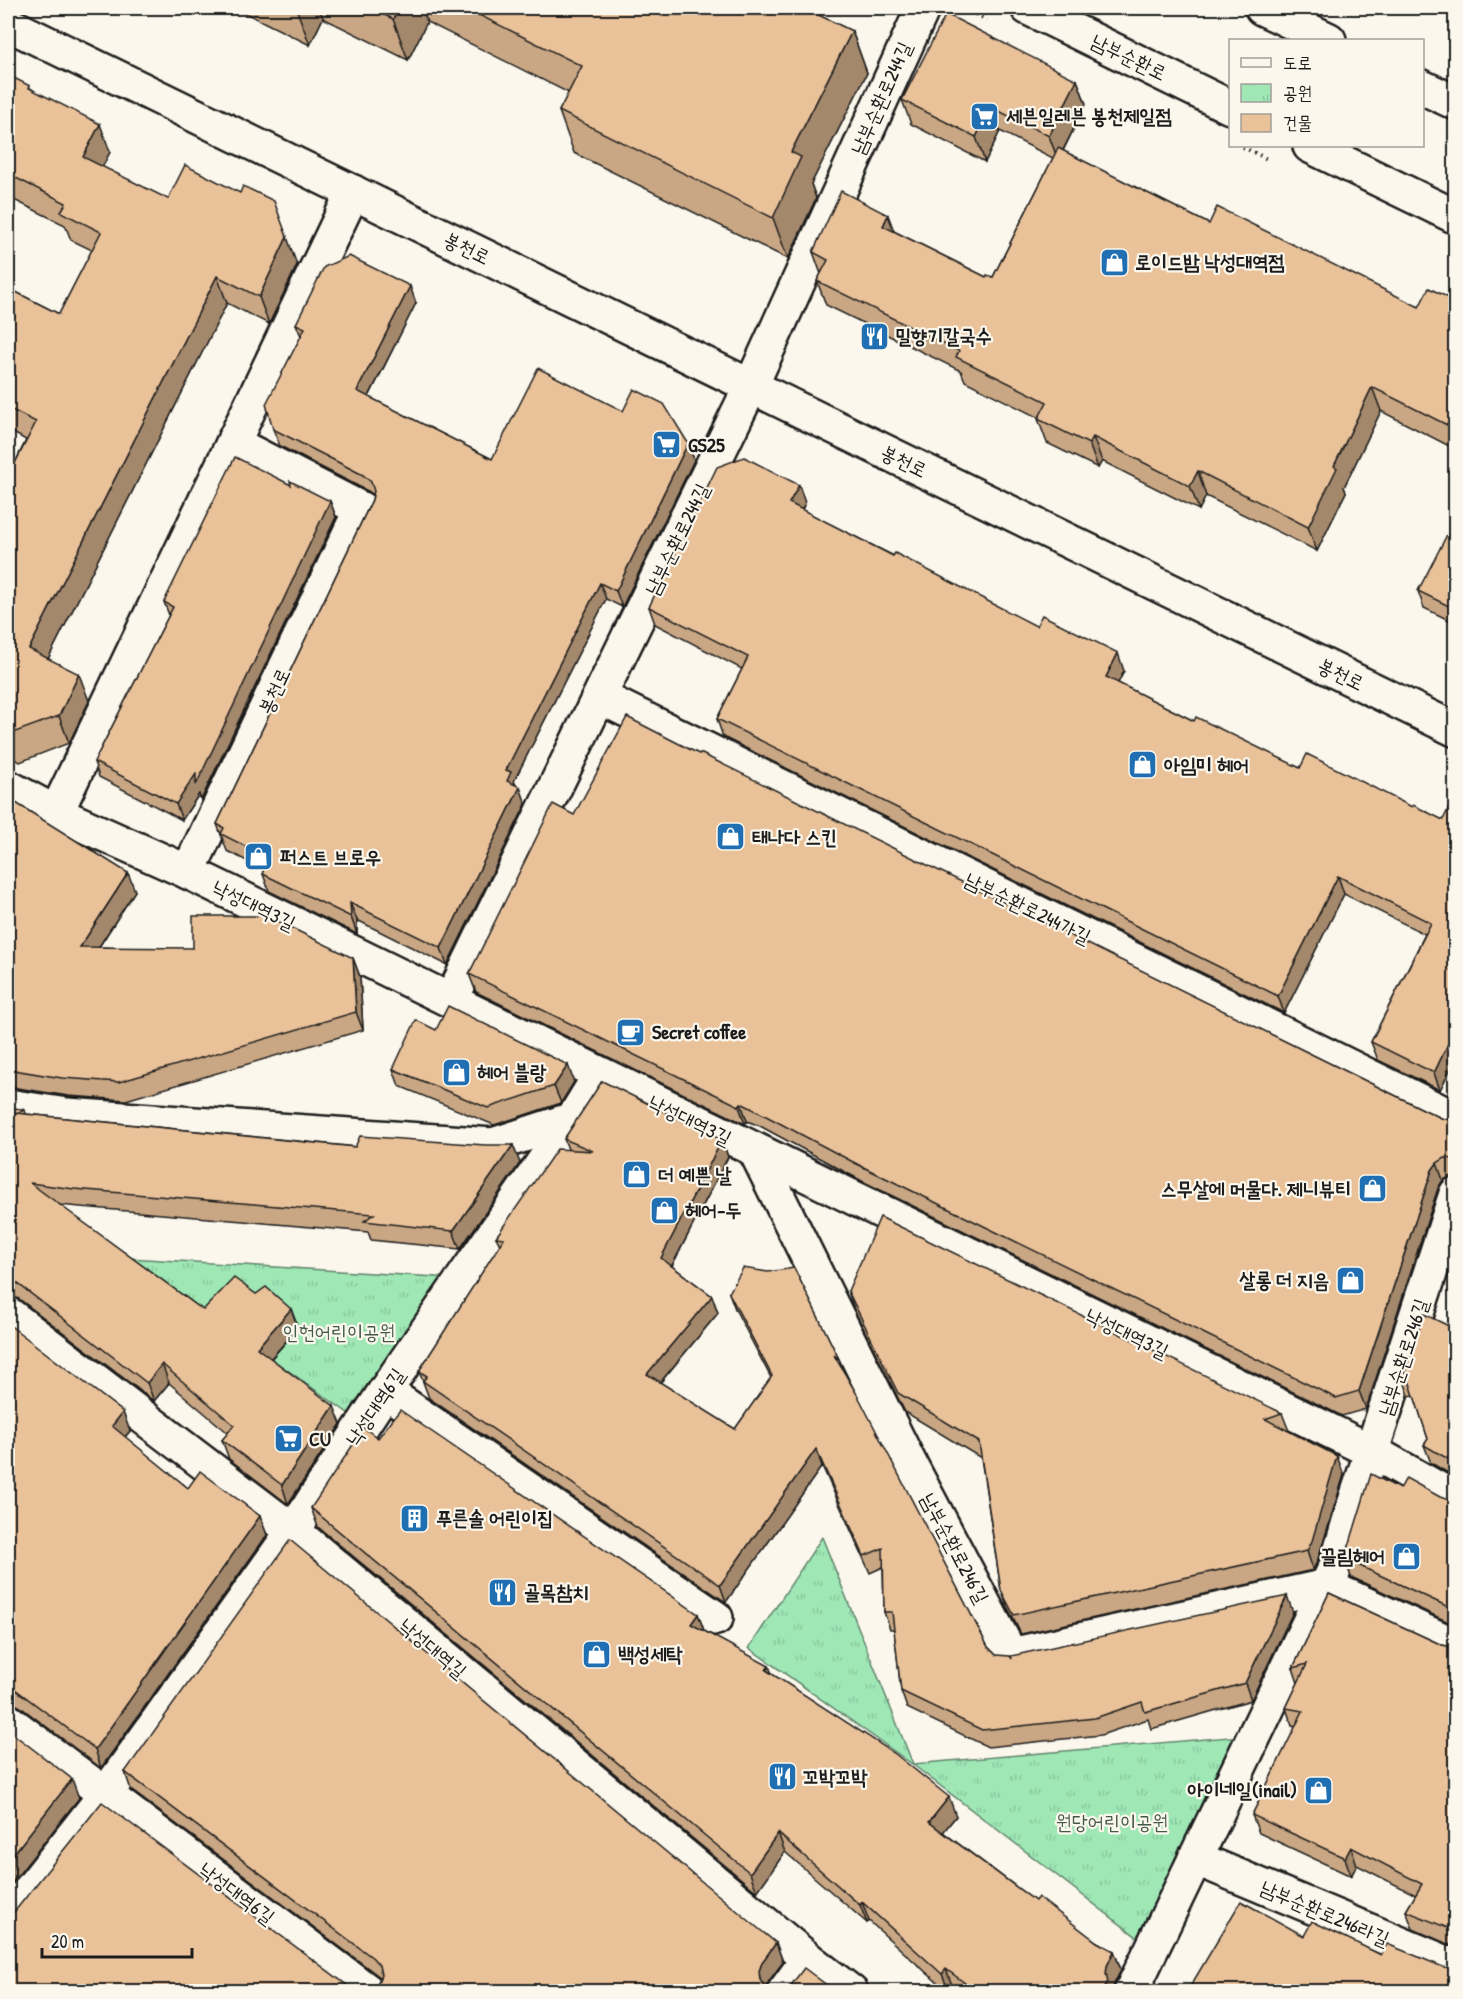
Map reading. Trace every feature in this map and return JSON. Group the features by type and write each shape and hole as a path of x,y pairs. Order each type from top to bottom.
{"street":[{"name":"남부순환로244길","path":"451,1000 751,386 923,8"},
{"name":"남부순환로","path":"1028,8 1229,107"},
{"path":"1262,8 1327,39"},
{"name":"봉천로","path":"8,24 1455,730"},
{"path":"1424,88 1455,103"},
{"path":"1312,147 1455,217"},
{"path":"56,813 353,192"},
{"name":"봉천로","path":"188,872 361,509 233,443"},
{"name":"남부순환로244가길","path":"600,697 1455,1119"},
{"name":"낙성대역3길","path":"8,787 56,813 188,872 451,1000 756,1152 1373,1452 1455,1499"},
{"name":"낙성대역6길","path":"8,1918 105,1795 293,1531 384,1391 573,1119 600,1075"},
{"path":"8,1106 68,1115 493,1145 573,1119"},
{"name":"남부순환로246길","path":"756,1152 909,1461 1011,1655 1326,1586"},
{"name":"남부순환로246길","path":"1131,1992 1336,1566 1455,1194"},
{"name":"낙성대역길","path":"8,1314 293,1531 808,1959 851,1992"},
{"path":"384,1391 716,1618"},
{"path":"1326,1586 1455,1646"},
{"name":"낙성대역6길","path":"8,1721 369,1992"},
{"name":"남부순환로246라길","path":"1195,1858 1455,1967"},
{"path":"784,1992 808,1959"}],"green space":[{"name":"인헌어린이공원","path":"129,1258 451,1278 355,1418"},
{"name":"원당어린이공원","path":"822,1537 913,1764 1241,1736 1137,1937 912,1764 749,1648"}],"building":[{"path":"370,8 399,8 393,19"},
{"path":"465,8 804,8 852,31 791,152 801,157 773,218 559,111 582,66"},
{"path":"946,14 1077,80 1049,136 991,107 976,137 902,100"},
{"path":"8,75 100,124 83,157 168,199 185,165 240,193 243,186 274,201 287,237 259,297 217,276 29,649 79,674 59,716 10,734 8,733 8,477 36,422 8,408 8,288 59,314 101,232 61,212 66,203 8,174"},
{"path":"1058,148 1209,224 1217,207 1419,307 1429,288 1455,301 1455,429 1372,387 1334,466 1337,468 1308,527 1198,471 1190,486 1093,437 1089,444 1038,419 1047,402 956,357 959,351 817,281 828,260 813,252 841,191 888,215 883,226 986,277 987,275 993,277"},
{"path":"349,256 410,286 357,391 492,459 538,368 623,411 634,389 664,404 688,443 616,591 600,583 506,770 511,772 507,781 520,787 441,948 350,903 351,917 263,874 263,855 221,834 224,828 217,824 372,500 374,491 371,482 363,475 273,429 266,404 305,328 296,324 324,267"},
{"path":"235,457 291,485 290,481 330,501 196,785 196,774 176,804 94,762 173,607 164,602"},
{"path":"744,457 799,485 789,503 893,556 895,553 1036,626 1042,615 1118,653 1106,677 1194,721 1196,717 1300,768 1307,754 1412,807 1413,805 1443,820 1452,801 1455,803 1455,1029 1434,1073 1371,1042 1431,923 1338,876 1278,996 717,719 748,657 649,607 717,467"},
{"path":"1451,527 1455,529 1455,609 1418,591"},
{"path":"627,717 1441,1118 1450,1120 1455,1118 1455,1159 1445,1158 1432,1170 1359,1391 1336,1398 855,1163 741,1103 739,1106 469,974 553,804 574,815"},
{"path":"8,798 128,873 80,947 193,948 193,916 263,916 263,914 353,958 356,1012 119,1082 62,1078 8,1069"},
{"path":"448,1006 568,1065 554,1086 488,1108 393,1069 416,1020 436,1030"},
{"path":"602,1081 722,1140 661,1258 712,1296 647,1374 735,1429 772,1376 729,1293 743,1268 768,1272 794,1268 839,1359 834,1355 858,1396 988,1647 996,1655 1010,1656 1012,1659 1011,1656 1287,1596 1245,1683 1145,1712 1142,1702 1095,1718 982,1730 901,1691 892,1612 884,1612 883,1548 864,1556 816,1449 720,1585 423,1381 427,1376 419,1371 504,1238 496,1237 557,1149 593,1151 564,1139"},
{"path":"8,1107 25,1110 15,1113 355,1147 360,1136 513,1145 453,1231 364,1221 374,1214 74,1189 30,1183 203,1310 234,1278 256,1294 266,1287 291,1309 257,1348 334,1406 282,1485 222,1440 234,1425 162,1364 147,1383 8,1278"},
{"path":"880,1217 1282,1413 1265,1419 1337,1456 1307,1551 1014,1615 1001,1590 979,1442 898,1393 848,1291"},
{"path":"1424,1314 1455,1329 1455,1463 1424,1445 1428,1439 1408,1377 1403,1378"},
{"path":"8,1324 123,1412 112,1426 188,1488 200,1471 260,1516 95,1749 8,1685"},
{"path":"400,1410 698,1614 691,1624 769,1666 766,1670 894,1753 949,1797 929,1822 1035,1901 1038,1897 1097,1942 1114,1951 1107,1966 1108,1981 1102,1992 977,1992 946,1969 942,1974 862,1902 860,1905 778,1833 750,1873 311,1508 364,1428 378,1438"},
{"path":"1371,1474 1400,1489 1406,1478 1440,1497 1449,1500 1455,1498 1455,1610 1345,1559"},
{"path":"290,1540 776,1943 762,1962 759,1971 760,1980 766,1988 774,1992 363,1992 377,1985 381,1975 379,1965 373,1958 125,1772"},
{"path":"1329,1593 1442,1645 1452,1647 1455,1645 1455,1931 1406,1911 1422,1884 1351,1847 1345,1858 1252,1815 1303,1711 1286,1708 1307,1664 1293,1668"},
{"path":"8,1730 72,1779 8,1861"},
{"path":"102,1802 359,1992 8,1992 8,1917"},
{"path":"1241,1901 1304,1936 1312,1921 1381,1955 1387,1944 1443,1967 1455,1966 1455,1992 1187,1992"},
{"path":"804,1968 836,1992 777,1992 785,1990 792,1984"}],"place":[{"name":"세븐일레븐 봉천제일점","path":"985,116"},
{"name":"로이드밤 낙성대역점","path":"1114,262"},
{"name":"밀향기칼국수","path":"874,336"},
{"name":"GS25","path":"667,445"},
{"name":"아임미 헤어","path":"1143,765"},
{"name":"태나다 스킨","path":"731,837"},
{"name":"퍼스트 브로우","path":"259,857"},
{"name":"Secret coffee","path":"631,1032"},
{"name":"헤어 블랑","path":"456,1072"},
{"name":"더 예쁜 날","path":"637,1175"},
{"name":"스무살에 머물다. 제니뷰티","path":"1372,1189"},
{"name":"헤어-두","path":"664,1210"},
{"name":"살롱 더 지음","path":"1350,1280"},
{"name":"CU","path":"288,1439"},
{"name":"푸른솔 어린이집","path":"415,1518"},
{"name":"끌림헤어","path":"1406,1556"},
{"name":"골목참치","path":"503,1592"},
{"name":"백성세탁","path":"597,1654"},
{"name":"꼬박꼬박","path":"782,1777"},
{"name":"아이네일(inail)","path":"1318,1790"}]}
